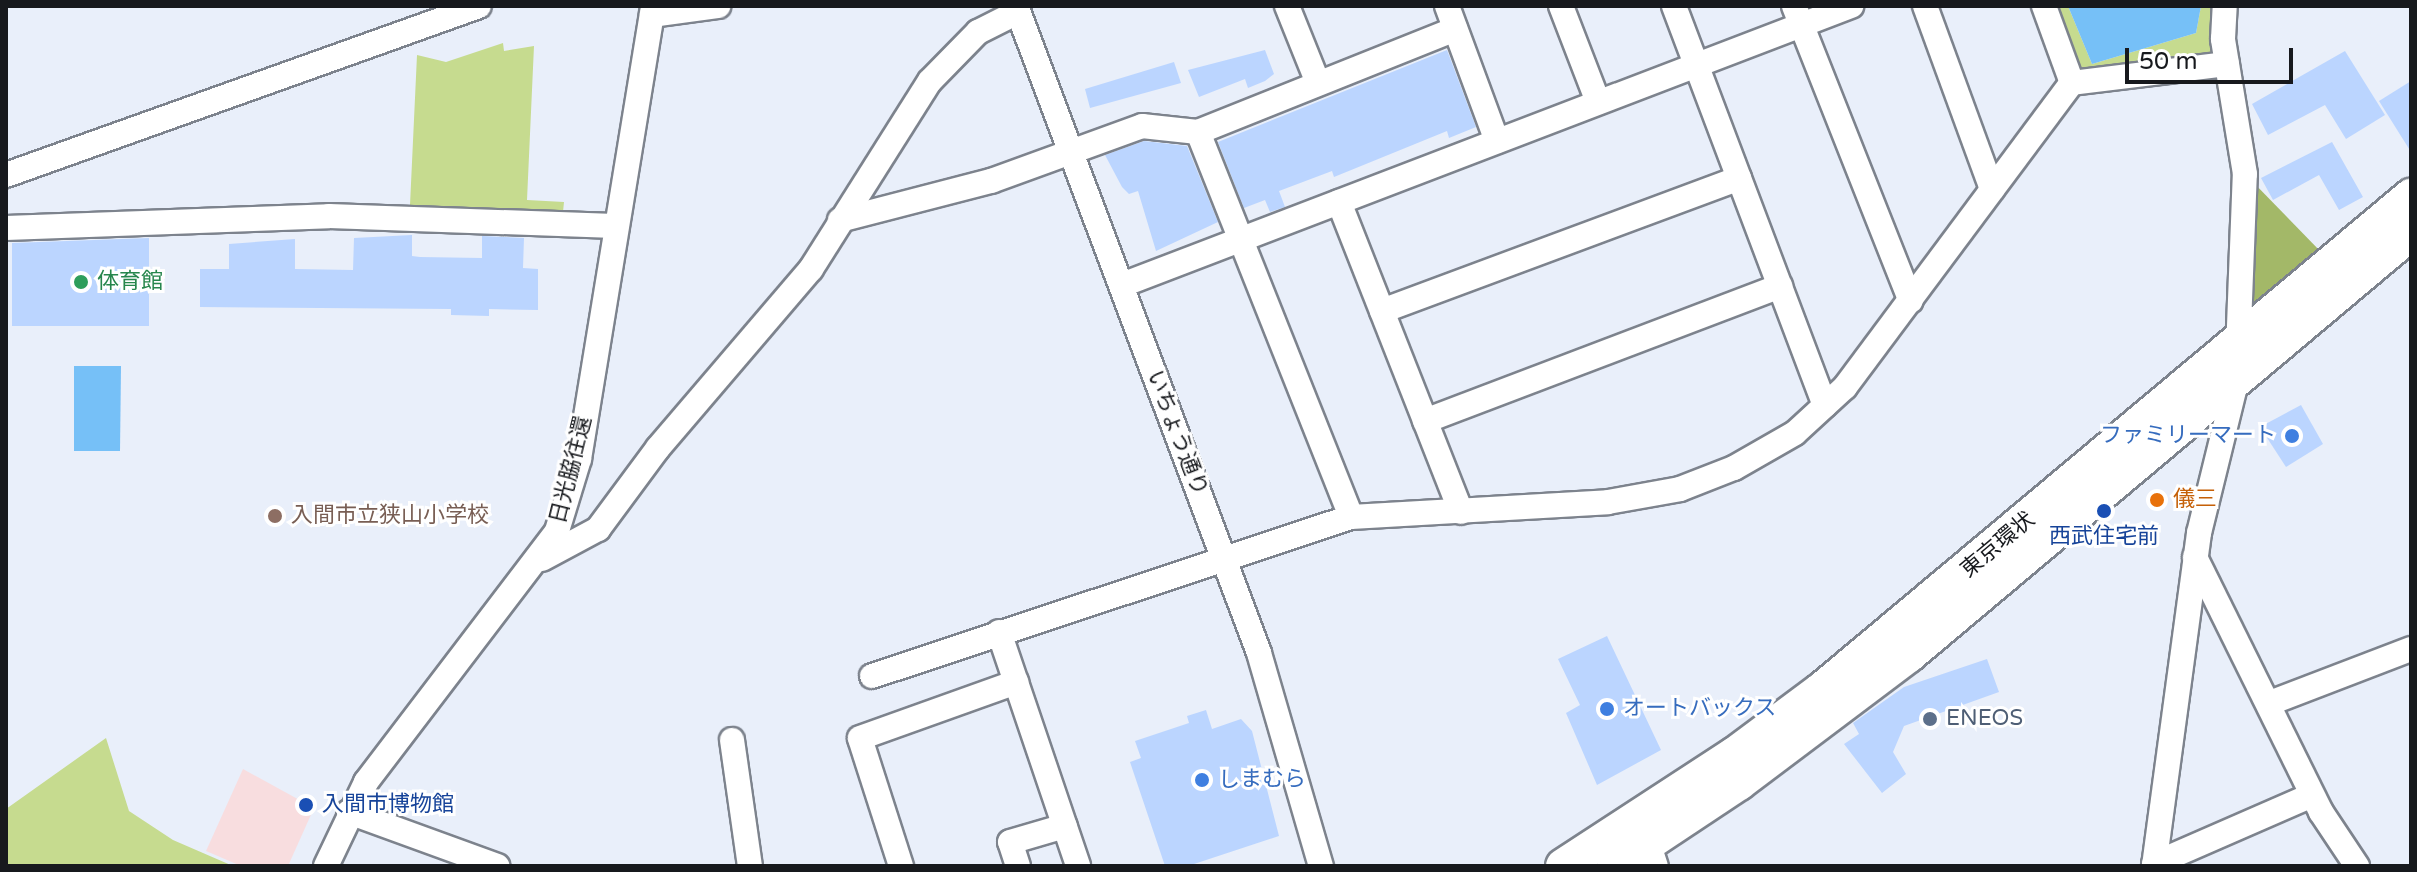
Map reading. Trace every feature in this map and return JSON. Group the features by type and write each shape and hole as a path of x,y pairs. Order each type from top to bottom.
{"highway":[{"name":"東京環状","path":"1563,866 1722,763 1833,680 2411,196"},
{"name":"東京環状","path":"1614,866 1652,856 1909,655 2411,233"}],"street":[{"path":"6,175 479,6"},
{"path":"653,11 718,6"},
{"path":"1287,6 1318,83"},
{"path":"1561,6 1598,102"},
{"path":"1674,6 1825,405"},
{"path":"1122,285 1697,65 1798,15 1851,6"},
{"path":"1925,6 1992,189"},
{"path":"2044,6 2072,83"},
{"path":"2154,865 2195,557 2237,378 2245,174 2227,64 2225,6"},
{"path":"542,559 598,529 658,448 811,269 930,81 978,32 1017,9"},
{"name":"いちょう通り","path":"1017,9 1224,557 1287,741 1321,866"},
{"name":"日光脇往還","path":"326,866 349,812 405,728 542,559 579,459 615,226 653,11"},
{"path":"1798,15 1911,301"},
{"path":"840,220 991,181 1069,147 1142,126 1198,132 1318,83 1451,17 1497,141"},
{"path":"872,676 1351,517 1608,502 1680,489 1795,433 1825,405 1911,301 2072,83 2227,64"},
{"path":"1198,132 1351,517"},
{"path":"1382,311 1739,178"},
{"path":"1339,202 1461,512"},
{"path":"6,228 329,216 615,226"},
{"path":"1425,421 1780,286"},
{"path":"2195,557 2270,703 2312,795 2357,866"},
{"path":"999,632 1078,866"},
{"path":"2270,703 2411,649"},
{"path":"901,866 860,738 1016,682"},
{"path":"732,740 750,866"},
{"path":"2154,865 2312,795"},
{"path":"349,812 497,866"},
{"path":"1018,866 1010,842 1065,826"}],"shaded area":[{"path":"243,769 314,808 288,866 241,866 206,851"}],"green space":[{"path":"2055,6 2068,6 2092,64 2196,33 2201,6 2219,6 2215,54 2079,70"},
{"path":"503,43 504,51 534,46 527,200 564,202 563,212 410,205 417,55 446,62"},
{"path":"2248,177 2321,252 2241,315"},
{"path":"106,738 129,811 173,840 233,866 6,866 6,809"}],"water":[{"path":"2068,6 2201,6 2196,33 2092,64"},
{"path":"74,366 121,366 120,451 74,451"}],"building":[{"path":"1265,50 1274,74 1265,81 1248,88 1245,79 1199,97 1188,70"},
{"path":"1447,50 1476,127 1449,138 1447,131 1334,177 1332,171 1279,191 1285,207 1270,212 1265,200 1244,208 1218,142"},
{"path":"2345,51 2385,115 2346,139 2325,105 2268,135 2252,104"},
{"path":"1174,62 1181,83 1090,108 1085,89"},
{"path":"2411,81 2411,152 2379,101"},
{"path":"1144,141 1187,146 1218,222 1156,251 1138,191 1129,194 1122,187 1105,155"},
{"path":"2332,142 2363,197 2339,210 2319,175 2273,200 2261,178"},
{"path":"412,235 412,256 420,257 482,258 482,236 524,238 523,268 538,269 538,310 489,309 489,316 451,315 451,309 200,307 200,269 229,269 229,244 295,239 295,269 353,270 354,238"},
{"name":"体育館","path":"149,238 149,326 12,326 12,243"},
{"name":"ファミリーマート","path":"2301,405 2323,444 2286,467 2260,427"},
{"name":"オートバックス","path":"1607,636 1661,750 1597,785 1566,713 1580,705 1558,659"},
{"path":"1987,659 1999,692 1904,726 1893,752 1906,774 1882,793 1844,744 1859,734 1853,723 1904,687"},
{"name":"しまむら","path":"1206,710 1212,729 1241,719 1252,731 1279,836 1188,866 1165,866 1130,762 1141,758 1135,741 1189,723 1187,716"}],"place":[{"name":"体育館","path":"81,282"},
{"name":"ファミリーマート","path":"2292,436"},
{"name":"儀三","path":"2157,500"},
{"name":"西武住宅前","path":"2104,511"},
{"name":"入間市立狭山小学校","path":"275,516"},
{"name":"オートバックス","path":"1607,709"},
{"name":"ENEOS","path":"1930,719"},
{"name":"しまむら","path":"1202,780"},
{"name":"入間市博物館","path":"306,805"}]}
